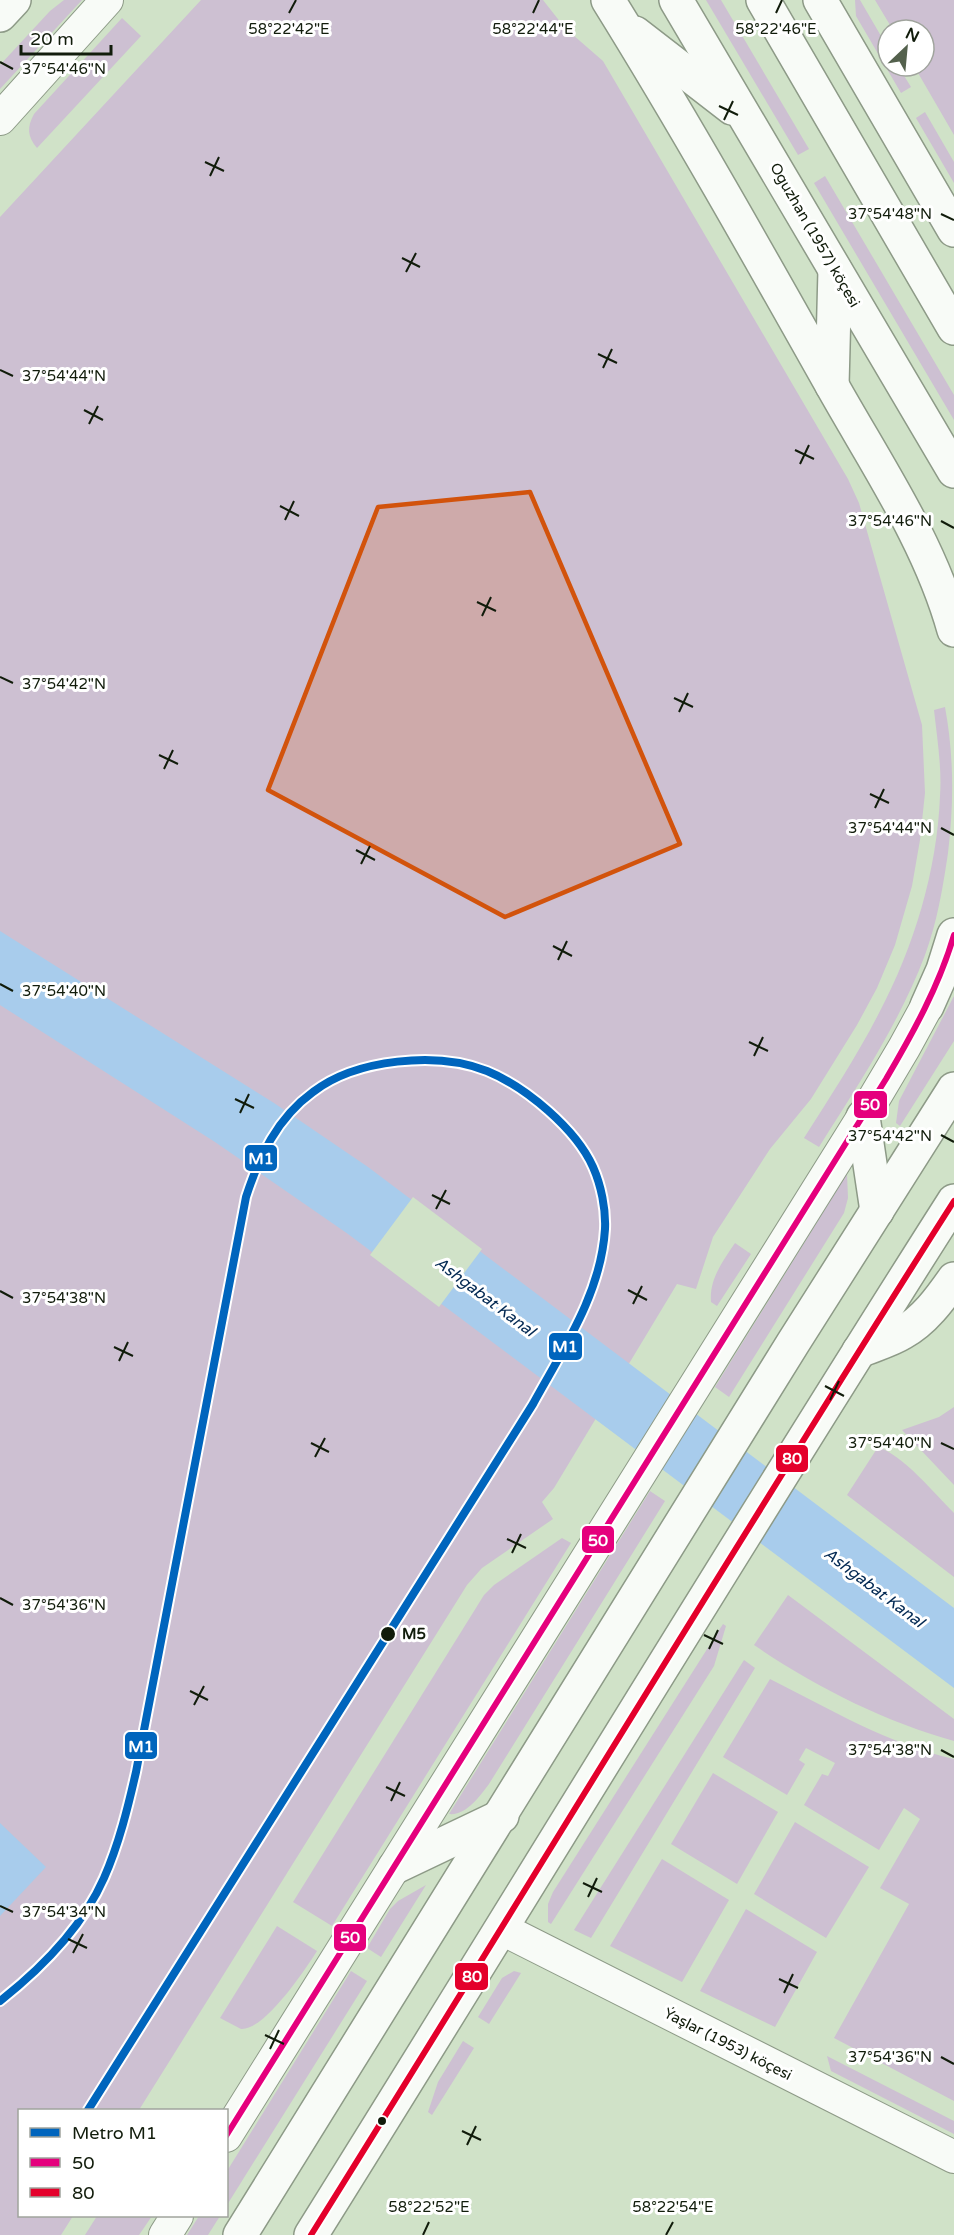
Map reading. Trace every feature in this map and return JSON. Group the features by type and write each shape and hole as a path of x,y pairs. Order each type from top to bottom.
{"main road":[{"path":"0,15 14,0"},
{"name":"Oguzhan (1957) köçesi","path":"676,0 954,471"},
{"path":"763,0 954,328"},
{"path":"820,0 954,231"},
{"path":"615,11 747,120"},
{"path":"615,11 735,213 886,479 930,562 943,593 954,630"},
{"path":"847,145 954,231"},
{"path":"832,386 836,270"},
{"path":"927,1006 943,970 954,935"},
{"path":"240,2235 502,1816 793,1343 954,1089"},
{"path":"863,1117 877,1211"},
{"path":"311,2235 954,1201"},
{"path":"859,1351 902,1333 922,1318 954,1279"},
{"path":"395,1867 502,1816"}],"street":[{"path":"0,119 107,0"},
{"path":"228,2133 863,1117 927,1006"},
{"name":"Ýaşlar (1953) köçesi","path":"502,1929 954,2157"},
{"path":"165,2235 176,2217"}],"highlighted area":[{"path":"530,492 680,844 505,917 268,790 378,507"}],"shaded area":[{"path":"64,0 82,0 0,89 0,65 50,11"},
{"path":"201,0 543,0 565,28 603,61 848,479 859,503 922,725 925,793 912,886 895,945 877,988 811,1099 770,1149 713,1237 696,1289 677,1284 554,1488 542,1502 553,1519 482,1568 467,1585 140,2109 18,2109 18,2217 72,2217 61,2235 0,2235 0,217"},
{"path":"706,0 721,0 809,149 798,155"},
{"path":"855,0 860,0 876,27 876,50 856,16"},
{"path":"875,0 954,0 954,135 921,78 936,78 936,18 886,18"},
{"path":"122,18 141,36 37,148 29,131 34,114"},
{"path":"892,78 905,78 911,87 901,93"},
{"path":"925,112 954,162 954,183 916,118"},
{"path":"825,176 954,395 954,420 814,183"},
{"path":"945,707 952,780 951,816 946,866 933,930 915,981 890,1030 819,1147 804,1138 852,1061 892,988 922,908 934,852 940,796 940,763 934,710"},
{"path":"954,996 954,1041 900,1126 896,1123 899,1101"},
{"path":"847,1174 848,1198 844,1213 729,1397 715,1387"},
{"path":"735,1243 751,1254 717,1306 711,1302 712,1286"},
{"path":"954,1407 954,1485 902,1430 939,1417"},
{"path":"878,1447 898,1458 954,1513 954,1577 847,1495"},
{"path":"650,1491 665,1501 489,1784 467,1809 449,1814"},
{"path":"562,1538 571,1543 332,1926 293,1902 484,1595 494,1585"},
{"path":"788,1595 954,1719 954,1741 875,1713 850,1701 754,1645"},
{"path":"723,1624 726,1626 714,1666 551,1924 548,1922 548,1904 553,1892"},
{"path":"744,1660 755,1668 591,1938 574,1930"},
{"path":"770,1679 883,1735 954,1759 954,2101 834,2038 909,1904 880,1888 920,1819 904,1808 879,1850 804,1805 822,1774 828,1776 835,1763 806,1748 799,1760 805,1764 787,1795 723,1757"},
{"path":"713,1773 778,1812 737,1884 671,1844"},
{"path":"795,1822 869,1867 826,1938 754,1894"},
{"path":"662,1859 729,1900 682,1982 610,1946"},
{"path":"426,1885 381,1957 367,1948 390,1909 398,1901"},
{"path":"746,1909 817,1952 775,2027 700,1991"},
{"path":"277,1926 317,1951 294,1985 272,2010 250,2027 241,2029 220,2018"},
{"path":"351,1971 367,1981 228,2203 228,2169"},
{"path":"514,1971 521,1973 489,2024 478,2017 502,1978"},
{"path":"463,2041 474,2048 432,2115 428,2112 438,2082"},
{"path":"827,2056 954,2121 954,2134 831,2071"},
{"path":"96,2217 151,2217 139,2235 85,2235"},
{"path":"198,2217 219,2217 208,2235 187,2235"}],"water":[{"name":"Ashgabat Kanal","path":"0,931 274,1103 368,1167 954,1608 954,1688 348,1234 215,1142 0,1005"},
{"path":"0,1823 46,1867 0,1916"}],"pier":[{"path":"413,1197 482,1249 439,1307 370,1255"}],"metro line":[{"name":"M1","path":"0,2001 46,1961 84,1914 104,1878 119,1839 136,1772 246,1197 263,1153 279,1126 300,1102 331,1081 351,1072 397,1062 421,1060 467,1065 502,1078 533,1098 562,1124 575,1138 596,1174 604,1205 605,1229 602,1253 588,1298 568,1342 533,1404 89,2109"}],"transit line":[{"name":"50","path":"228,2133 886,1079 924,1009 941,973 954,935"},
{"name":"80","path":"311,2235 792,1458 954,1201"}],"place":[{"name":"M5","path":"388,1634"}]}
